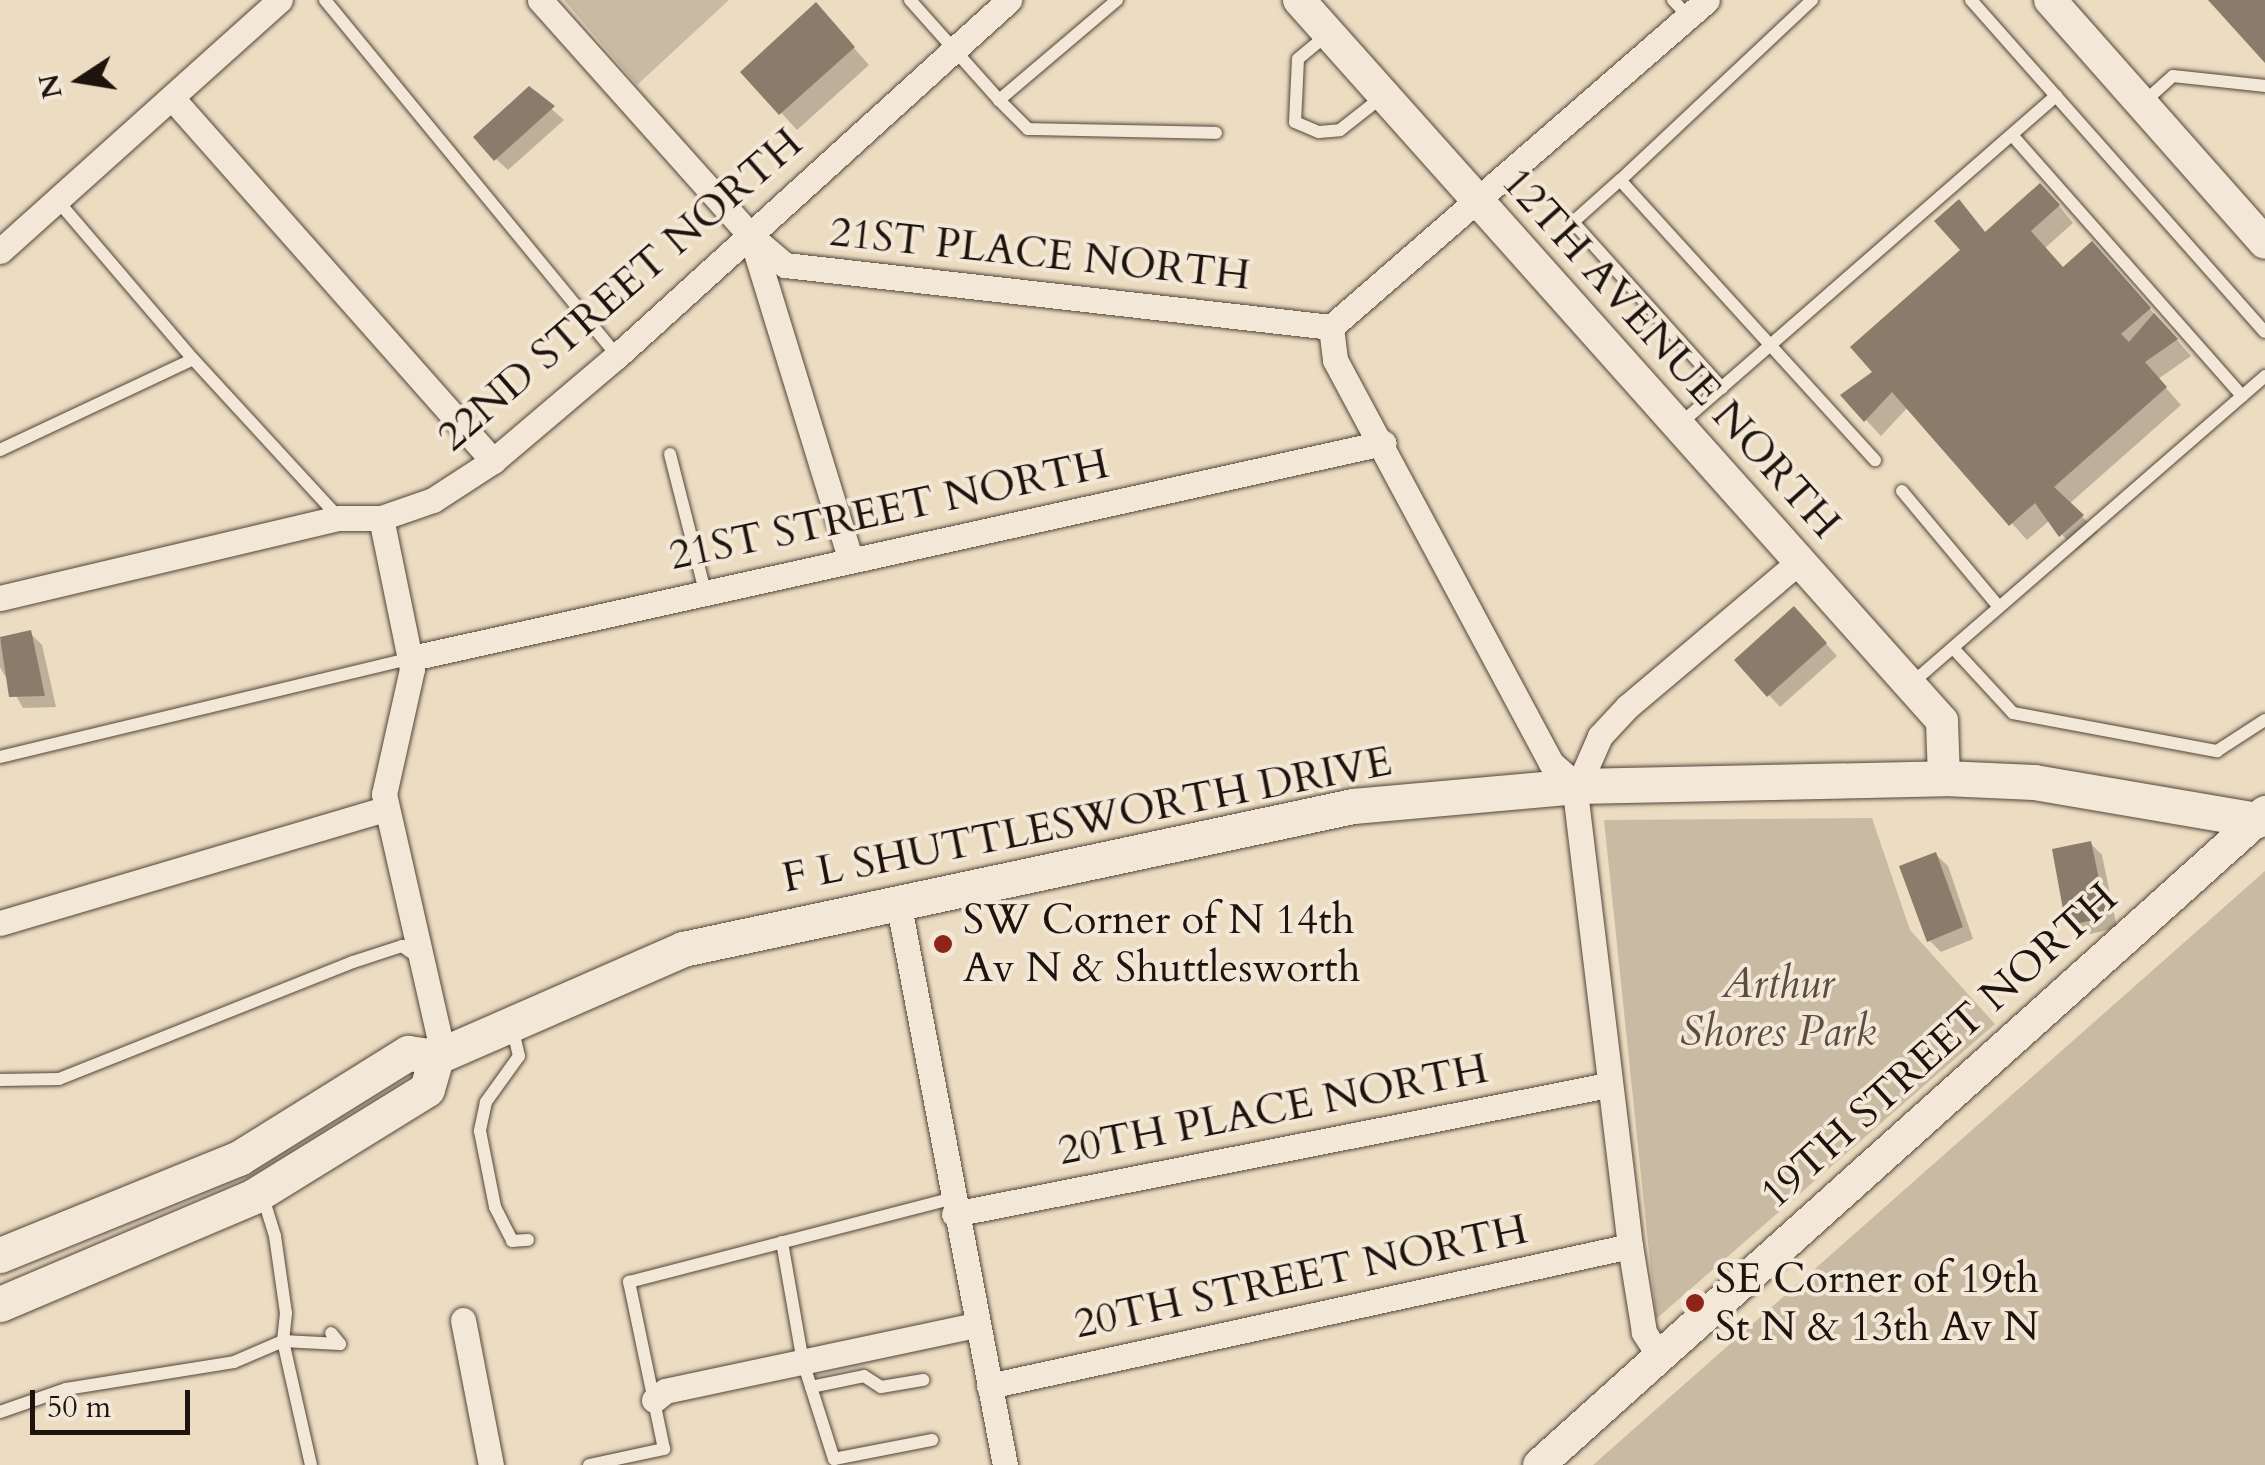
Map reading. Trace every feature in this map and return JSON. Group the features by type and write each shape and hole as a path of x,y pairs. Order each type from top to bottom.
{"main road":[{"name":"F L SHUTTLESWORTH DRIVE","path":"0,1255 238,1158 408,1053 439,1055 683,949 1353,806 1578,786 1944,778 2034,782 2261,817"},
{"path":"0,1304 261,1192 427,1089 439,1055"}],"street":[{"path":"0,250 280,0"},
{"path":"540,0 750,236 850,558"},
{"name":"22ND STREET NORTH","path":"0,598 339,518 381,518 433,500 493,461 617,356 1009,0"},
{"name":"12TH AVENUE NORTH","path":"1299,0 1942,720 1944,778"},
{"path":"2050,0 2265,244"},
{"path":"1578,786 1551,763 1384,444 1335,360 1331,326 1477,200 1690,5"},
{"path":"172,98 493,461"},
{"name":"21ST PLACE NORTH","path":"750,236 785,265 1331,326"},
{"name":"21ST STREET NORTH","path":"412,658 850,558 1384,444"},
{"path":"381,518 412,658 386,809 439,1055"},
{"path":"1660,1357 1644,1332 1630,1246 1608,1085 1578,786 1600,736 1627,707 1800,561"},
{"path":"0,923 386,809"},
{"name":"19TH STREET NORTH","path":"1539,1465 2261,817"},
{"path":"898,901 1004,1465"},
{"name":"20TH PLACE NORTH","path":"953,1206 1608,1085"},
{"name":"20TH STREET NORTH","path":"989,1386 1630,1246"},
{"path":"464,1320 491,1465"},
{"path":"654,1400 666,1391 975,1325"}],"lane":[{"path":"324,0 617,356"},
{"path":"910,0 1028,129 1216,133"},
{"path":"999,100 1117,0"},
{"path":"1722,388 1573,222 1812,0"},
{"path":"1970,0 2265,332"},
{"path":"1328,33 1298,59 1295,122 1319,132 1340,130 1384,95"},
{"path":"2142,104 2173,76 2265,86"},
{"path":"1679,426 2056,96"},
{"path":"2012,135 2242,396"},
{"path":"1620,180 1875,460"},
{"path":"57,200 193,359 339,518"},
{"path":"0,450 193,359"},
{"path":"1910,685 2265,376"},
{"path":"670,454 705,591"},
{"path":"1902,492 2000,607"},
{"path":"1953,648 2013,713 2217,752 2265,720"},
{"path":"0,757 412,658"},
{"path":"0,1080 59,1079 402,946 421,959"},
{"path":"512,1023 518,1056 486,1102 480,1131 495,1207 512,1241 528,1240"},
{"path":"261,1192 282,1281 283,1340 311,1465"},
{"path":"589,1465 664,1449 629,1282 782,1242 953,1206"},
{"path":"782,1242 803,1362 834,1458 932,1440"},
{"path":"0,1412 66,1389 234,1362 283,1340 340,1344 332,1333"},
{"path":"812,1386 864,1376 882,1387 923,1380"}],"green space":[{"path":"564,0 729,0 637,85"},
{"name":"Arthur Shores Park","path":"1872,818 1910,930 1995,1024 1656,1319 1604,820"},
{"path":"2265,871 2265,1465 1593,1465"}],"building":[{"path":"2208,0 2265,0 2265,63"},
{"path":"816,2 855,47 779,115 740,72"},
{"path":"529,86 555,106 494,161 473,137"},
{"path":"2040,183 2060,205 2031,231 2063,267 2092,241 2151,308 2121,334 2129,342 2154,313 2178,339 2145,362 2167,387 2054,487 2084,515 2059,537 2035,503 2009,526 1892,392 1864,422 1840,395 1872,372 1850,347 1960,250 1934,221 1959,199 1985,232"},
{"path":"1794,606 1827,643 1767,697 1734,660"},
{"path":"31,630 45,696 9,697 0,637"},
{"path":"2091,841 2107,917 2066,926 2052,849"},
{"path":"1936,852 1963,927 1927,942 1899,866"}],"place":[{"name":"SW Corner of N 14th Av N & Shuttlesworth","path":"943,944"},
{"name":"SE Corner of 19th St N & 13th Av N","path":"1695,1303"}]}
